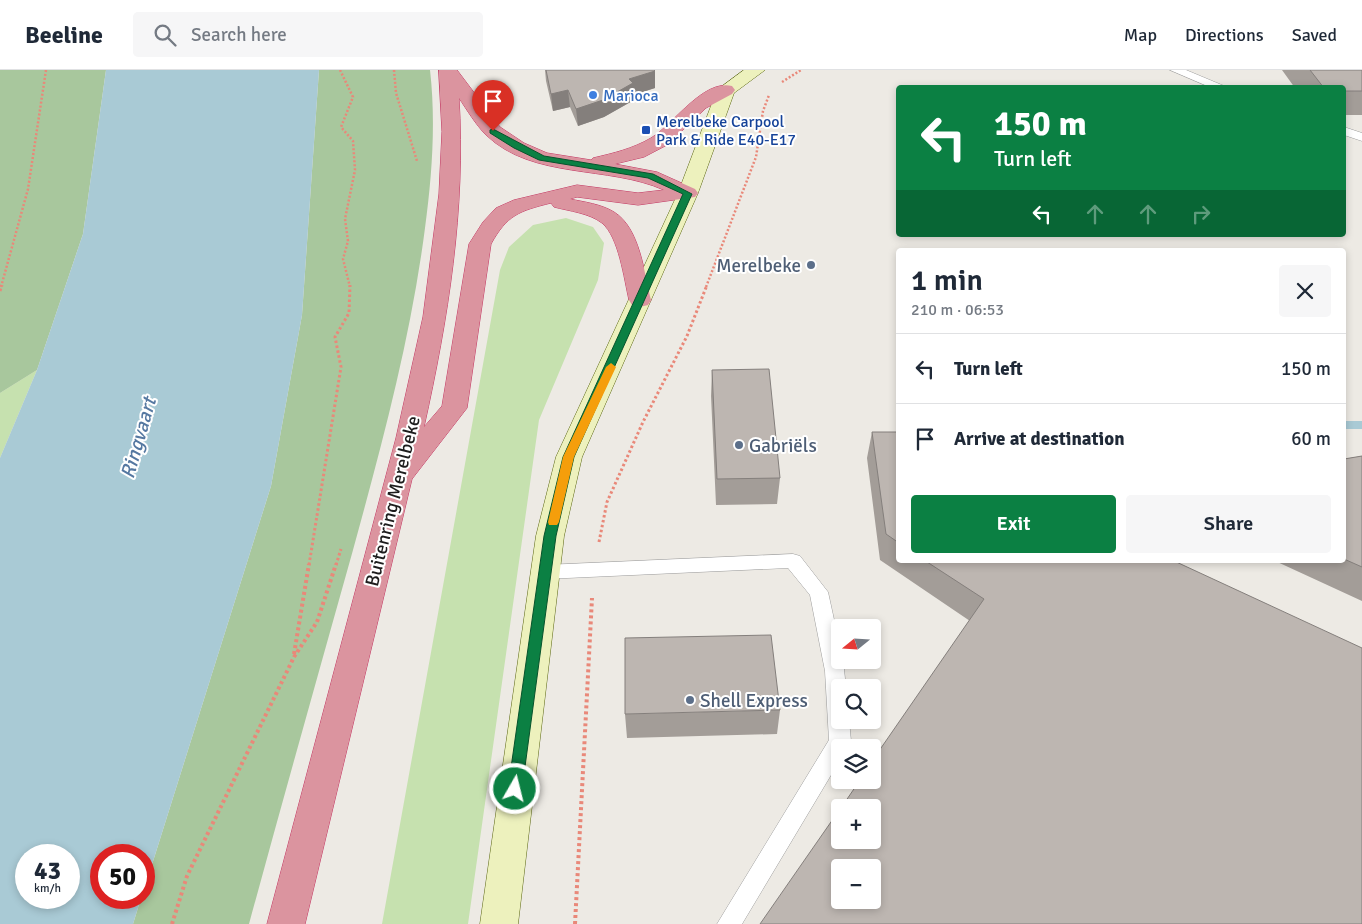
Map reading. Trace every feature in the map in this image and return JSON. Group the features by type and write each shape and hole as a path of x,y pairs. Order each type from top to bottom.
{"highway":[{"path":"448,71 493,131 517,147 542,158 650,176 688,194"},
{"name":"Buitenring Merelbeke","path":"286,924 400,476 429,343 442,266 450,193 452,138 448,71"},
{"path":"577,164 610,161 637,154 660,141 700,104 726,90"},
{"path":"400,476 454,408 480,244 490,226 503,212 521,204 577,191 638,199 688,194"},
{"path":"542,199 591,210 610,219 621,231 640,300"}],"main road":[{"path":"498,924 550,536 569,457 688,194 726,90 756,70"}],"lane":[{"path":"1176,70 1216,85"},
{"path":"1346,132 1362,138"},
{"path":"545,572 593,568 793,560 819,592 835,671 840,741 728,924"}],"path":[{"path":"0,291 28,189 46,70"},
{"path":"294,657 340,367 335,337 349,313 351,290 343,259 348,241 345,219 355,170 353,141 341,127 353,97 340,70"},
{"path":"394,70 396,93 418,164"},
{"path":"775,88 801,70"},
{"path":"575,924 593,568 607,502 642,422 694,319 756,157 763,111 770,93"},
{"path":"172,924 187,876 294,657 317,622 344,542"}],"green space":[{"path":"0,70 106,70 83,234 37,370 0,393"},
{"path":"319,70 430,70 433,129 430,189 419,269 404,350 364,510 249,924 133,924 138,909 155,909 155,855 271,486 302,315"},
{"path":"566,218 593,227 604,243 598,280 539,420 468,924 382,924 500,270 509,247 533,225"},
{"path":"37,370 0,458 0,393"}],"water":[{"name":"Ringvaart","path":"106,70 319,70 302,315 271,486 155,855 155,844 90,844 90,909 138,909 133,924 0,924 0,458 37,370 83,234"}],"building":[{"path":"546,70 655,71 629,79 633,83 603,100 576,109 568,90 551,94"},
{"path":"1310,70 1362,70 1362,91 1346,91 1346,85 1322,85"},
{"path":"769,369 780,478 717,479 712,370"},
{"path":"872,432 896,432 896,541 886,534"},
{"path":"1362,456 1362,567 1346,560 1346,459"},
{"path":"929,563 1178,563 1362,648 1362,924 760,924 831,822 831,849 881,849 881,799 847,799 854,789 881,789 881,748 984,599"},
{"path":"771,635 780,710 625,714 625,638"}],"waterway":[{"path":"1346,425 1362,425"}],"slow traffic":[{"path":"553,522 569,457 611,367"}],"place":[{"name":"Marioca","path":"593,95"},
{"name":"Merelbeke Carpool Park & Ride E40-E17","path":"646,130"},
{"name":"Merelbeke","path":"811,265"},
{"name":"Gabriëls","path":"739,445"},
{"name":"Shell Express","path":"690,700"}],"route":[{"path":"493,131 517,147 542,158 650,176 688,194 569,457 550,536 515,789"}]}
